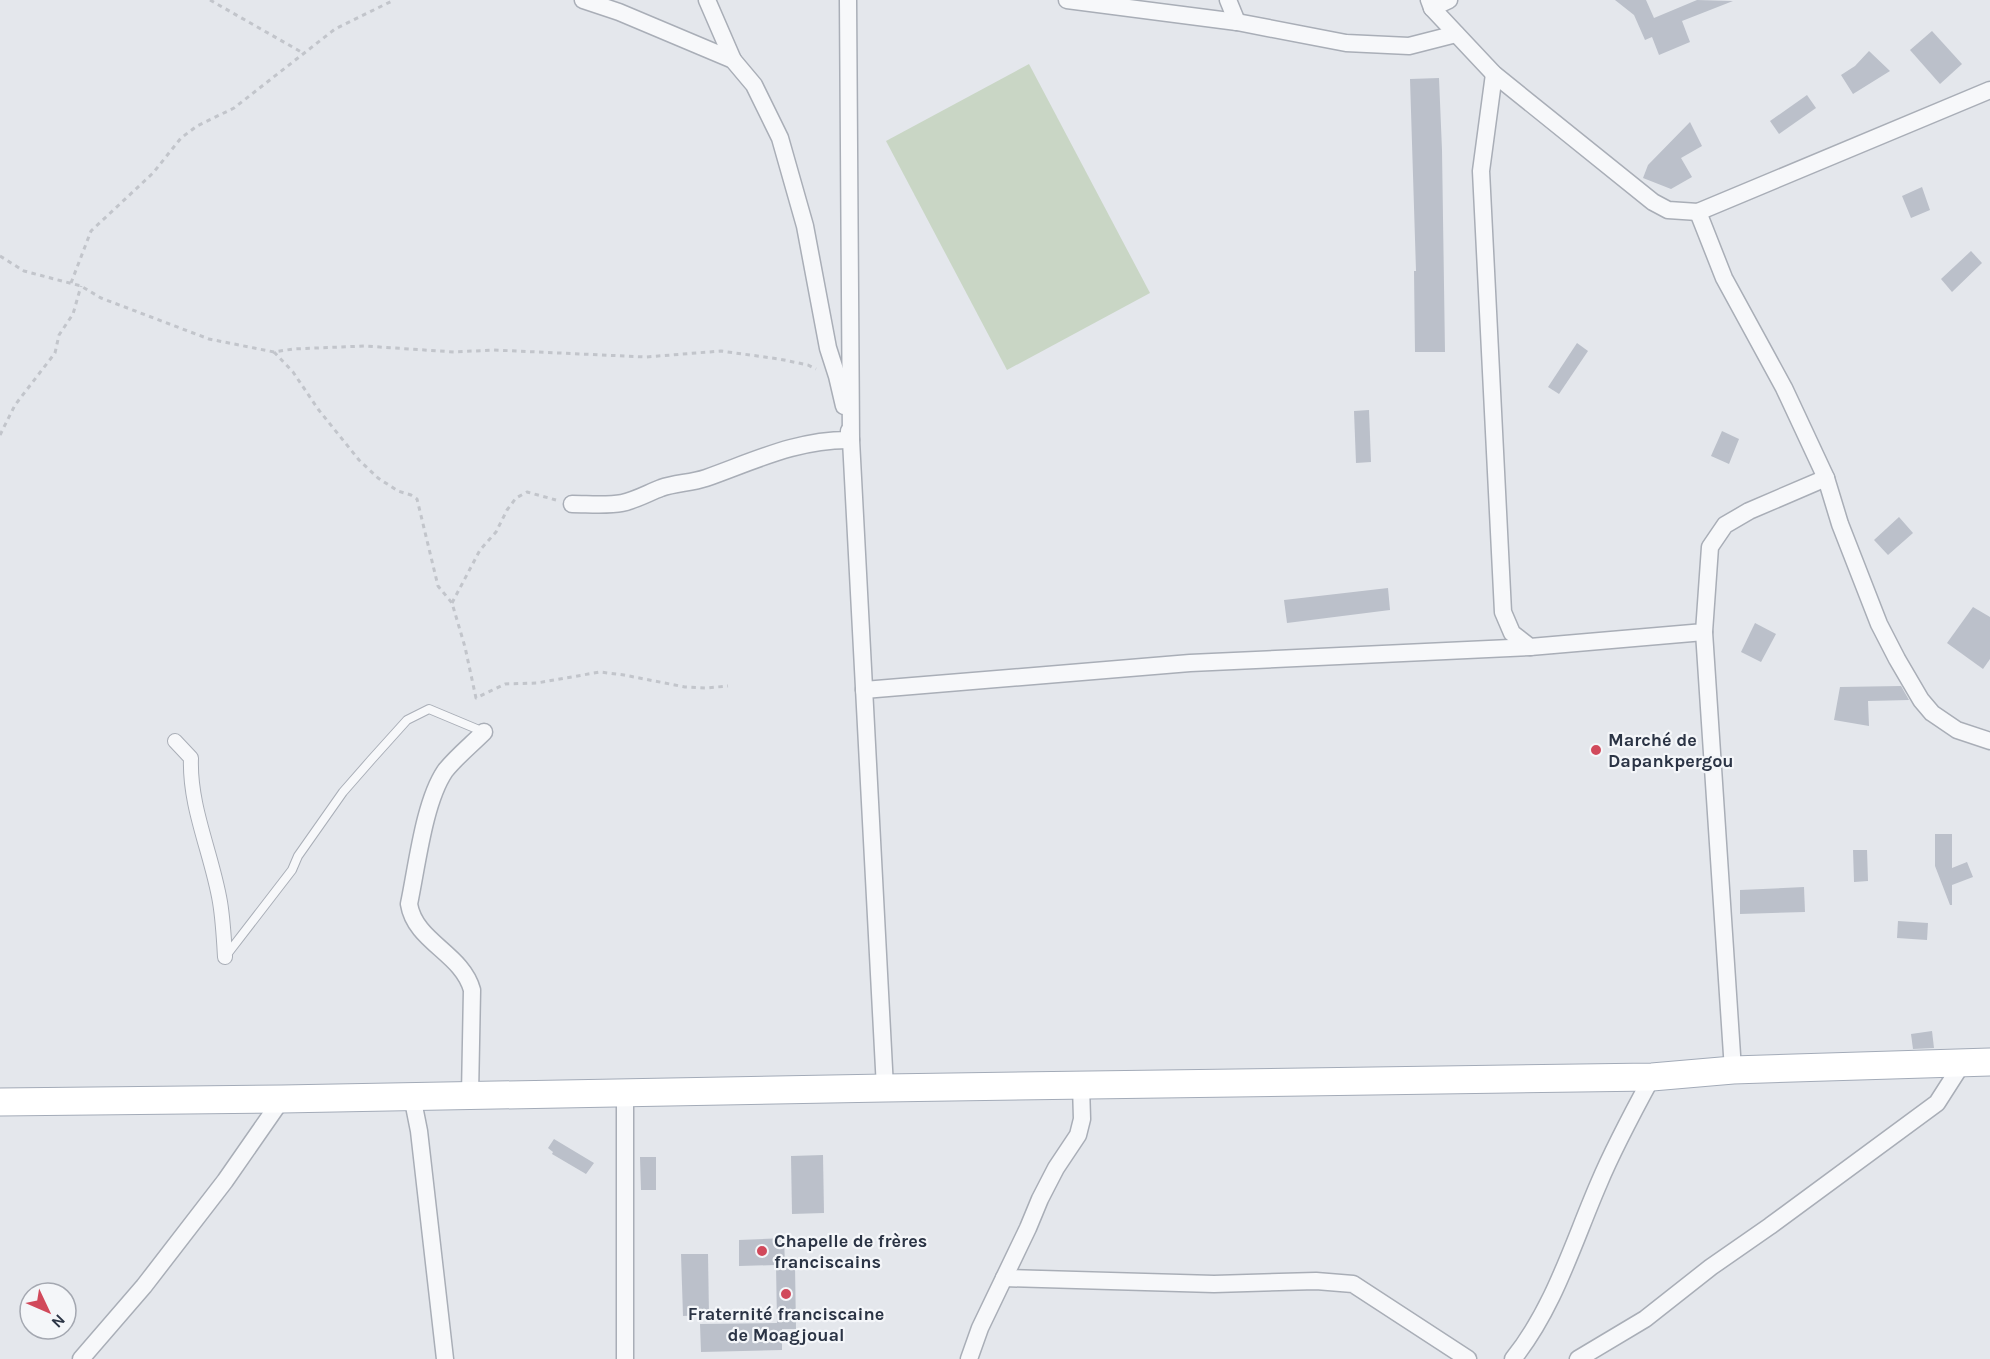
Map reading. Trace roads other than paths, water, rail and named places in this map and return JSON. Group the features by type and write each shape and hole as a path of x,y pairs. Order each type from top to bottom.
{"main road":[{"path":"0,1102 1652,1077 1733,1070 1990,1062"}],"street":[{"path":"583,0 619,12 732,60"},
{"path":"707,0 732,60 754,85 780,138 805,226 828,348 837,376 851,440"},
{"path":"848,0 851,440 885,1088"},
{"path":"1067,0 1237,22 1347,43 1409,46 1456,34"},
{"path":"1228,0 1237,22"},
{"path":"1449,0 1431,4 1494,74 1653,202 1668,210 1698,212 1990,90"},
{"path":"1494,74 1481,171 1503,612 1512,633 1530,647"},
{"path":"1698,212 1724,278 1784,388 1826,478 1840,524 1878,624 1909,681 1932,713 1943,722 1975,737 1990,741"},
{"path":"572,504 620,504 662,487 704,479 756,458 789,448 832,440 851,440"},
{"path":"1733,1070 1704,632 1710,548 1725,525 1749,511 1826,478"},
{"path":"864,690 1190,663 1530,647 1704,632"},
{"path":"470,1095 472,990 469,980 463,969 417,925 411,915 409,904 429,808 436,786 447,769 484,732"},
{"path":"176,741 191,758 190,771 199,824 220,902 225,957"},
{"path":"1578,1359 1645,1319 1937,1103 1962,1064"},
{"path":"1513,1359 1546,1308 1619,1138 1652,1077"},
{"path":"969,1359 980,1328 1040,1199 1056,1168 1078,1135 1082,1119 1082,1085"},
{"path":"624,1359 625,1092"},
{"path":"412,1096 419,1131 445,1359"},
{"path":"81,1359 144,1286 205,1207 282,1099"},
{"path":"1004,1278 1214,1284 1316,1281 1353,1284 1468,1359"}],"lane":[{"path":"225,957 292,870 298,856 343,792 407,720 429,709 484,732"}],"place":[{"name":"Marché de Dapankpergou","path":"1596,750"},
{"name":"Chapelle de frères franciscains","path":"762,1251"},
{"name":"Fraternité franciscaine de Moagjoual","path":"786,1294"}]}
